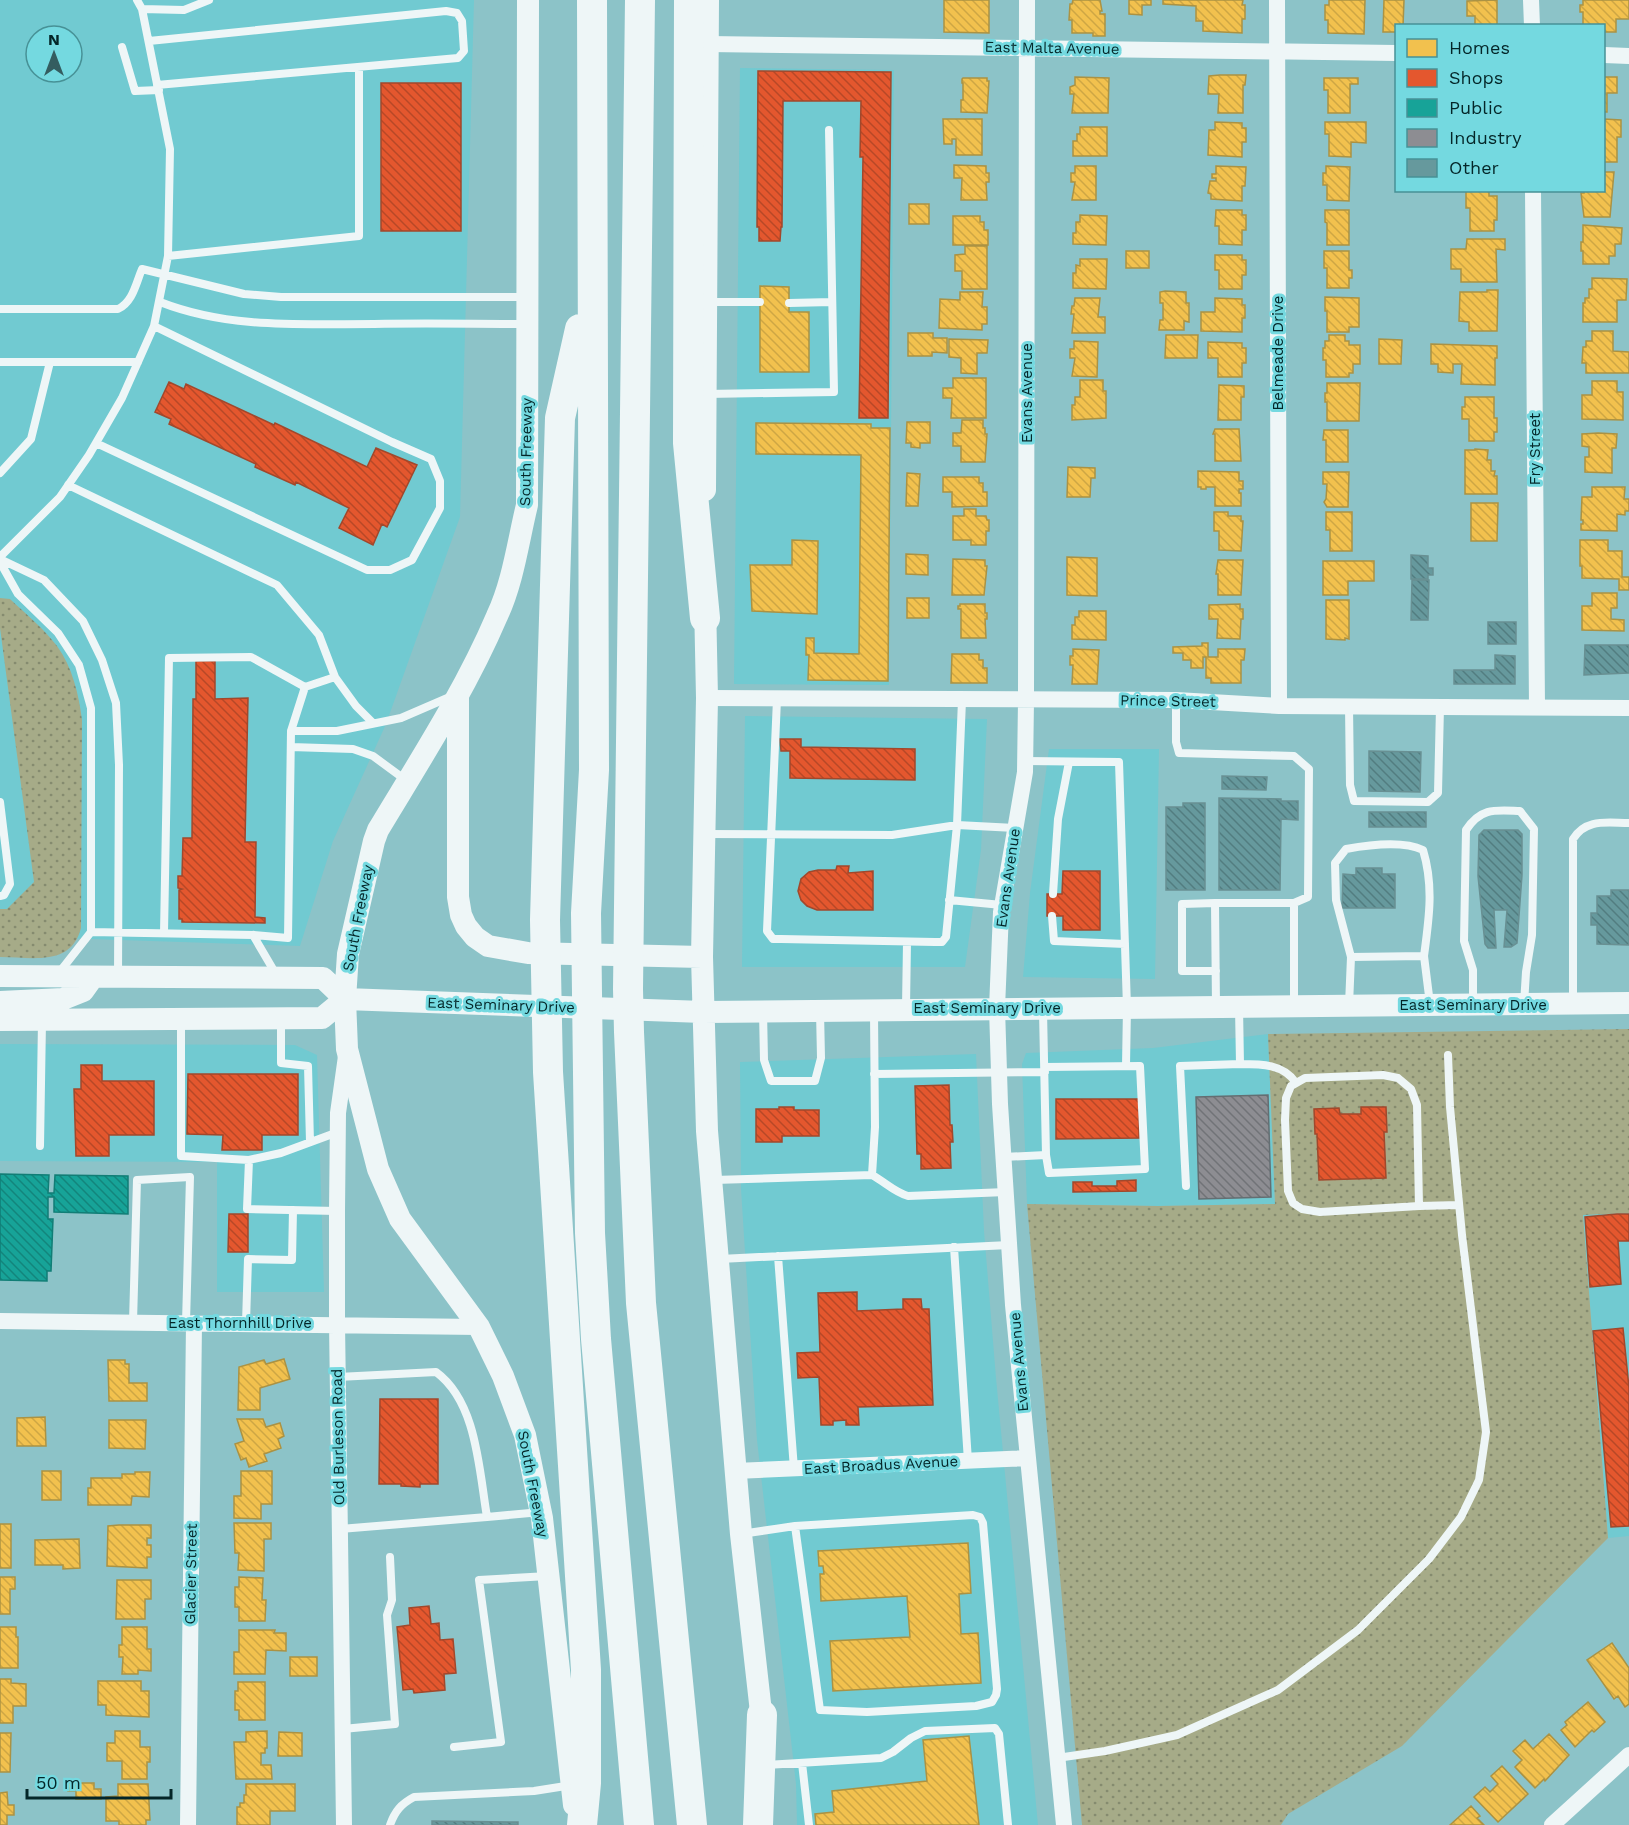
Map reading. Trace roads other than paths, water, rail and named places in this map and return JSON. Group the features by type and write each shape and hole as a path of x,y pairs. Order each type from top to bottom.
{"highway":[{"path":"592,0 594,770 586,913 590,1233 597,1351 639,1825"},
{"path":"640,0 629,1032 641,1303 692,1825"},
{"path":"689,0 688,443 705,618"},
{"path":"582,1825 586,1783 586,1670 548,1072 546,920 560,418 592,273"},
{"path":"758,1825 762,1715"}],"main road":[{"name":"South Freeway","path":"528,0 526,505 512,572 498,615 458,693 374,841 348,954 345,999 347,1049 378,1169 400,1219 479,1327 503,1376 525,1435 541,1512 577,1825"},
{"path":"708,0 705,394 707,698 704,834 691,956 703,1012 710,1181 735,1471 762,1715 771,1825"},
{"path":"458,693 457,879 461,915 475,937 488,946 528,953 691,956"},
{"path":"0,976 323,978 345,999 322,1018 0,1020"},
{"path":"0,1002 63,999 83,991 93,977"},
{"name":"East Seminary Drive","path":"345,999 703,1012 1629,1003"}],"street":[{"name":"Evans Avenue","path":"1027,0 1025,761 1002,905 997,1008 1009,1245 1064,1825"},
{"name":"Belmeade Drive","path":"1277,0 1279,706"},
{"path":"1532,0 1532,24"},
{"name":"East Malta Avenue","path":"708,44 1395,53"},
{"path":"1605,55 1629,56"},
{"name":"Fry Street","path":"1533,192 1537,707"},
{"name":"Prince Street","path":"707,698 1176,700 1279,706 1629,708"},
{"name":"Old Burleson Road","path":"344,1825 337,1211 338,1113 347,1049"},
{"name":"East Thornhill Drive","path":"0,1321 337,1323 479,1327"},
{"name":"Glacier Street","path":"188,1825 190,1323"},
{"name":"East Broadus Avenue","path":"735,1471 1028,1458"},
{"path":"1552,1825 1629,1755"}],"lane":[{"path":"0,559 60,497 96,443 122,398 154,326 160,302 168,256 170,149 142,9 137,0"},
{"path":"142,9 152,0"},
{"path":"142,9 184,10 209,0"},
{"path":"122,47 135,91 458,58 464,51 462,21 457,13 446,11 149,41"},
{"path":"168,256 359,236 359,67"},
{"path":"705,394 834,392 828,130"},
{"path":"0,309 118,309 125,306 142,269 244,294 280,297 527,297"},
{"path":"160,302 187,313 235,322 279,325 527,324"},
{"path":"706,302 760,302"},
{"path":"789,303 832,302"},
{"path":"96,443 366,570 390,570 412,560 440,508 440,480 431,459 154,326"},
{"path":"0,362 138,362"},
{"path":"0,473 31,439 51,362"},
{"path":"68,485 277,585 319,635 335,677 356,706 373,723"},
{"path":"0,559 18,594 57,633 79,665 90,708 90,932 57,977"},
{"path":"0,559 44,580 83,621 102,660 116,703 119,765 118,977"},
{"path":"164,933 169,658 251,657 305,687 335,677"},
{"path":"90,932 253,935 288,938 291,731 305,687"},
{"path":"291,731 337,731 401,718 458,693"},
{"path":"777,699 767,931 773,939 907,942 942,942 946,937 957,825 962,700"},
{"path":"1176,700 1176,742 1179,753 1294,756 1309,769 1308,897 1294,903 1182,904 1182,971 1216,971"},
{"path":"1349,706 1350,785 1354,801 1375,802 1428,802 1438,794 1440,707"},
{"path":"291,747 353,749 373,756 407,781"},
{"path":"1025,761 1119,762 1127,1007 1126,1066"},
{"path":"1053,894 1058,819 1069,762"},
{"path":"0,802 10,884 4,895 0,896"},
{"path":"1473,1004 1473,970 1464,942 1466,830 1474,818 1490,810 1500,810 1520,811 1534,829 1532,935 1524,1004"},
{"path":"1573,1004 1573,839 1586,825 1629,823"},
{"path":"704,834 892,835 957,825 1015,828"},
{"path":"1349,1006 1351,957 1336,900 1335,863 1346,849 1371,844 1415,846 1423,850 1430,872 1430,918 1424,956 1430,1004"},
{"path":"949,900 1002,905"},
{"path":"1215,903 1216,971 1240,1064"},
{"path":"1294,903 1294,1005"},
{"path":"1052,916 1054,942 1125,944"},
{"path":"253,935 278,978"},
{"path":"906,1009 907,942"},
{"path":"1351,957 1424,956"},
{"path":"874,1074 999,1073 1044,1070 1140,1066 1145,1169 1049,1173 1046,1155 1044,1070 1043,1008"},
{"path":"763,1011 764,1060 771,1081 815,1081 821,1058 820,1010"},
{"path":"872,1175 875,1127 874,1010"},
{"path":"281,1018 281,1063 308,1066 310,1142"},
{"path":"181,1019 181,1156 249,1160 280,1153 338,1132"},
{"path":"40,1146 42,1020"},
{"path":"1056,1758 1105,1751 1177,1735 1278,1690 1358,1630 1429,1559 1454,1525 1479,1480 1486,1432 1459,1204 1450,1107 1448,1055"},
{"path":"1186,1186 1180,1066 1265,1064 1290,1074 1296,1083"},
{"path":"1419,1206 1417,1106 1411,1089 1398,1078 1383,1075 1305,1078 1291,1086 1286,1098 1285,1120 1288,1191 1293,1203 1302,1209 1320,1212 1459,1204"},
{"path":"1004,1157 1046,1155"},
{"path":"249,1160 247,1209 337,1211"},
{"path":"710,1181 872,1175 889,1185 896,1193 908,1196 1006,1192"},
{"path":"134,1322 137,1180 190,1177 190,1323"},
{"path":"246,1323 248,1259 292,1260 293,1210"},
{"path":"717,1260 1009,1245"},
{"path":"954,1247 968,1461"},
{"path":"778,1256 794,1469"},
{"path":"338,1377 436,1372 449,1382 471,1422 487,1517"},
{"path":"340,1529 541,1512"},
{"path":"741,1534 795,1526 980,1516 983,1523 997,1689 992,1702 976,1706 867,1712 820,1710 795,1526"},
{"path":"343,1728 395,1724 387,1615 392,1600 390,1557"},
{"path":"454,1747 501,1742 479,1581 549,1576"},
{"path":"766,1765 881,1758 925,1731 995,1728 999,1734 1008,1825"},
{"path":"802,1763 809,1825"},
{"path":"390,1825 394,1814 403,1803 414,1797 534,1791 572,1785"}]}
